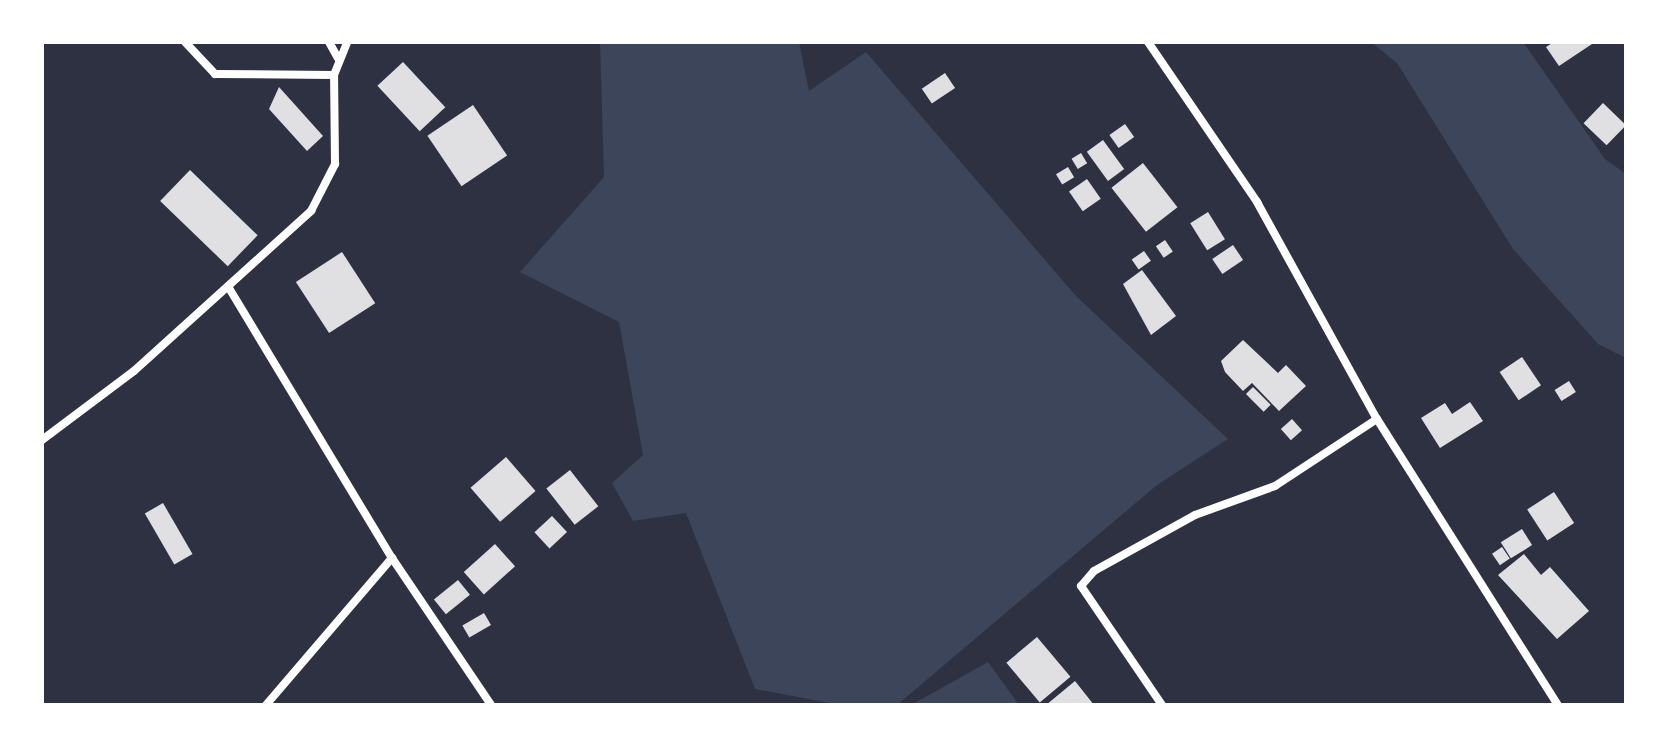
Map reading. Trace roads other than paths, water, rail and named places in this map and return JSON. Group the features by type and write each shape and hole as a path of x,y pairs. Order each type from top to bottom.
{"street":[{"path":"185,42 215,74 334,75"},
{"path":"329,42 338,58"},
{"path":"42,440 229,288 311,211 335,164 334,75 338,58 347,42"},
{"path":"1148,42 1257,202 1377,419 1558,705"},
{"path":"229,288 392,558 491,705"},
{"path":"1162,705 1081,586 1094,571 1195,515 1275,486 1377,419"},
{"path":"266,705 392,558"}]}
